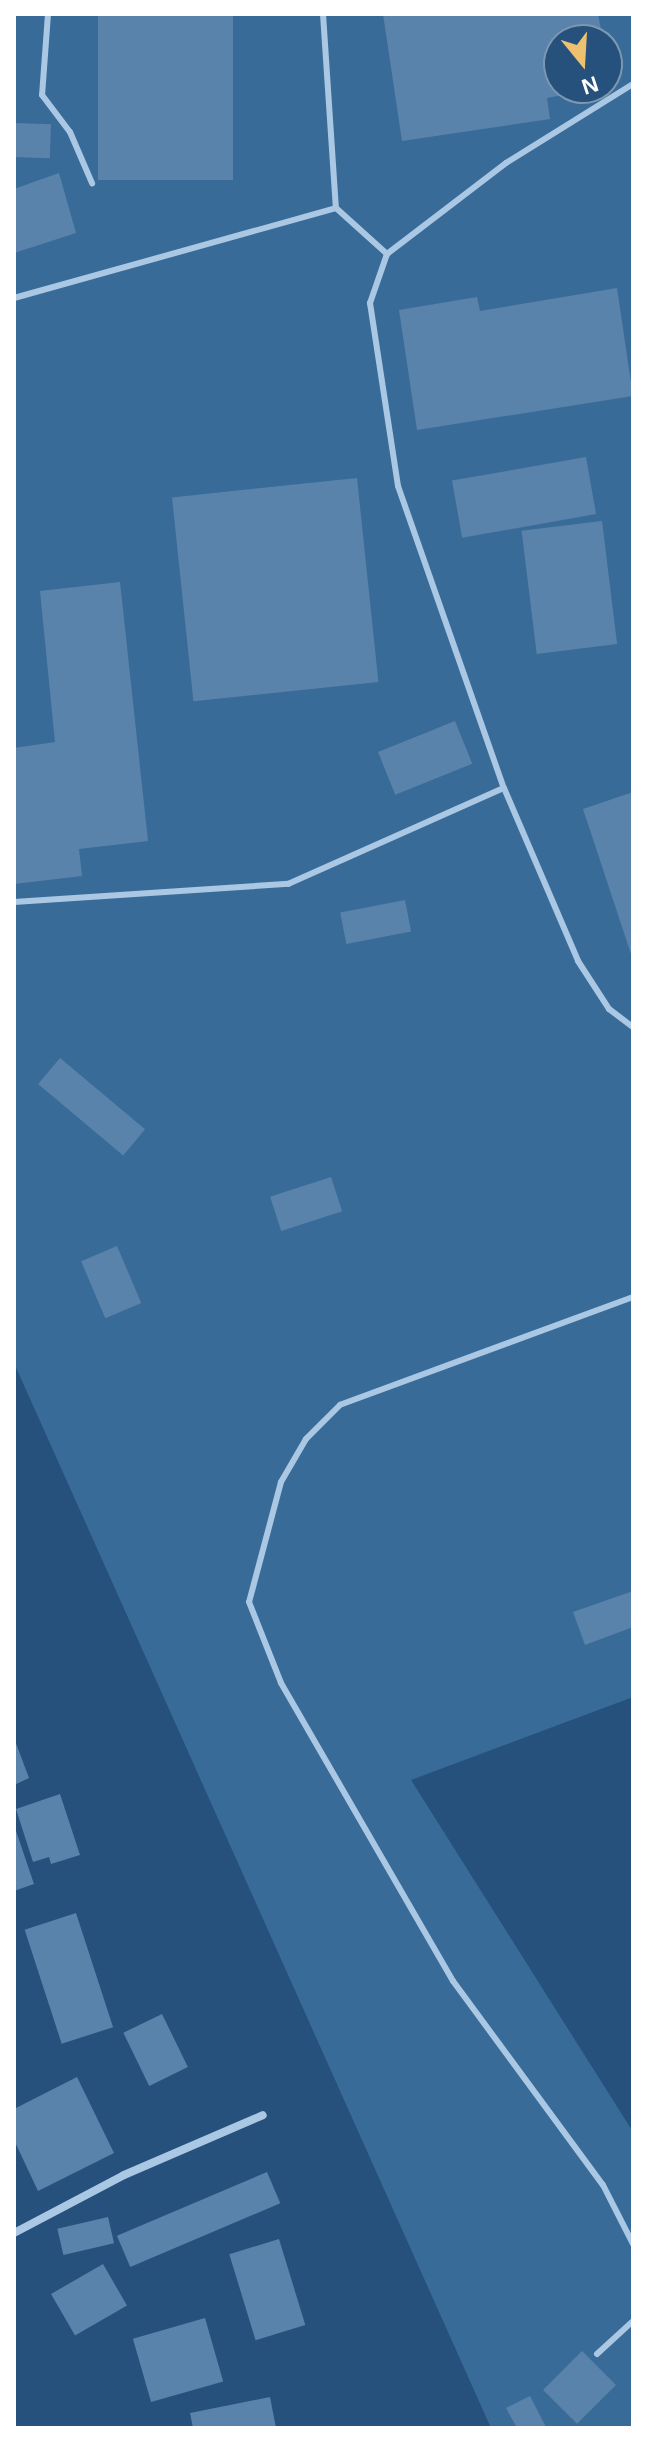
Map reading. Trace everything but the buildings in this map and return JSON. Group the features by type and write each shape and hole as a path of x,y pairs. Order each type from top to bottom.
{"street":[{"path":"14,2233 124,2175 263,2115"}],"lane":[{"path":"48,14 42,95 70,132 92,183"},
{"path":"323,14 336,208 387,254"},
{"path":"633,84 506,163 387,254 370,303 398,486 504,788 578,961 609,1009 633,1027"},
{"path":"14,298 336,208"},
{"path":"14,902 288,884 504,788"},
{"path":"633,1297 340,1405 306,1439 281,1482 249,1602 281,1683 453,1981 603,2185 633,2244"},
{"path":"597,2354 633,2321"}],"shaded area":[{"path":"14,14 633,14 633,1697 411,1780 633,2132 633,2428 491,2428 14,1363"}]}
